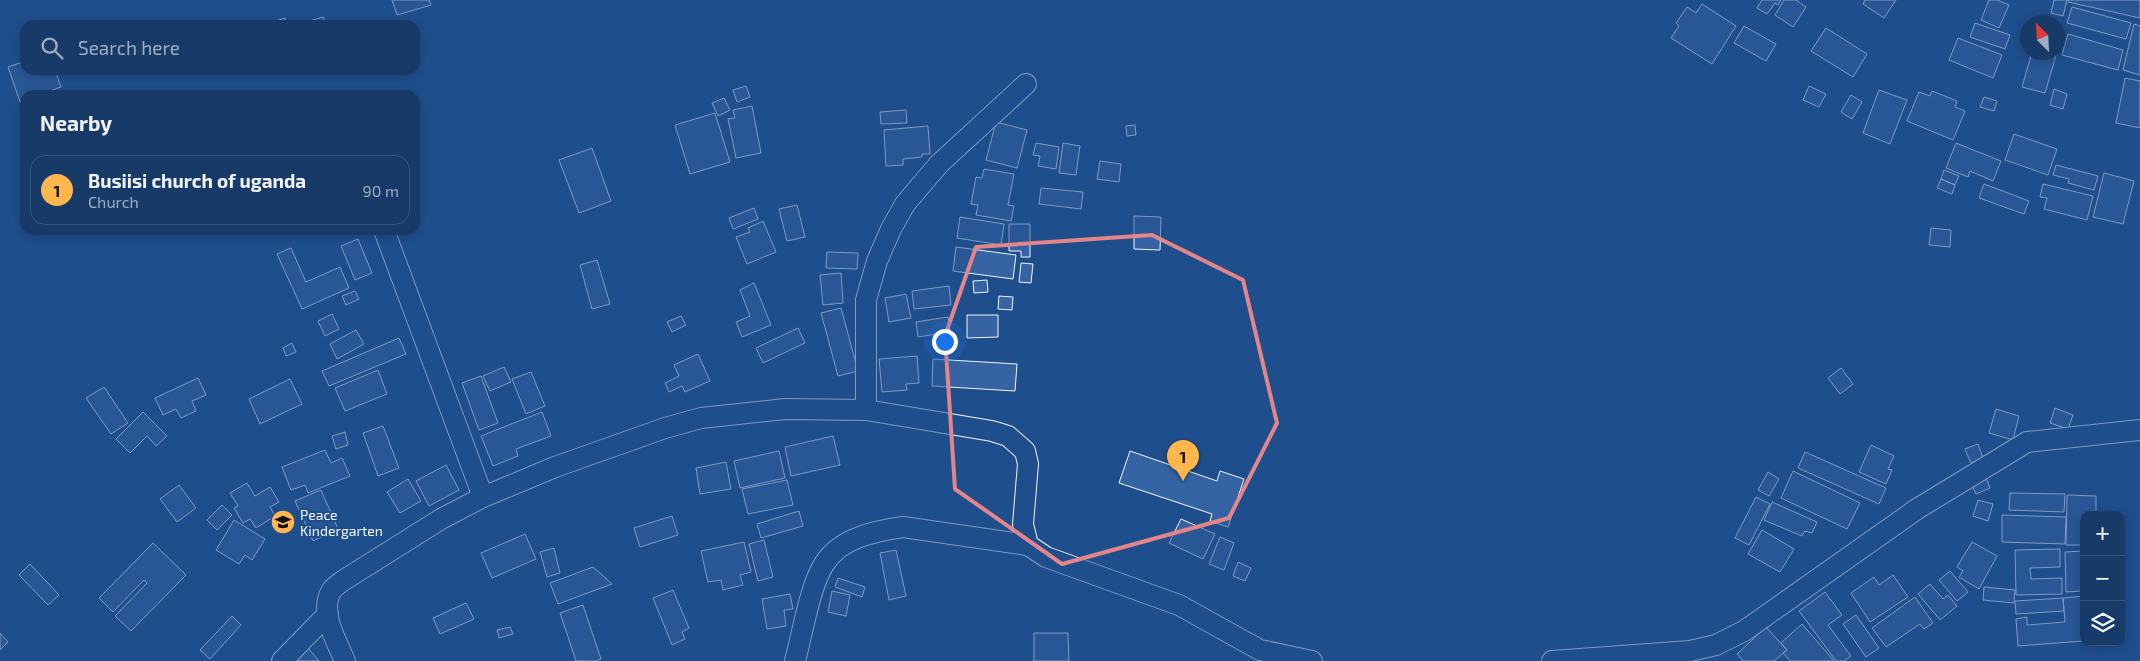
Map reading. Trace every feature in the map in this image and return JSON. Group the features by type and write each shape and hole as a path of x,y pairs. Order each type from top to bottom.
{"street":[{"path":"866,410 866,300 878,261 891,229 905,204 939,164 1026,84"},
{"path":"386,235 483,497"},
{"path":"345,661 329,621 327,605 332,591 344,580 441,519 483,497 564,464 665,428 701,418 785,409 866,410 992,430 1008,436 1017,442 1024,451 1028,464 1024,524 1028,545"},
{"path":"1552,661 1690,651 1716,645 1744,631 1916,509 2027,442 2140,430"},
{"path":"795,661 816,581 824,563 858,537 886,529 903,527 1028,545 1046,557 1179,605 1260,650 1312,661"},
{"path":"282,661 328,614"}],"highlighted area":[{"path":"1152,235 1243,280 1277,423 1229,518 1062,564 955,489 945,336 976,247"}],"building":[{"path":"392,0 429,0 431,5 397,15"},
{"path":"1762,0 1781,0 1778,5 1775,3 1767,14 1757,8"},
{"path":"1784,0 1796,0 1806,7 1793,27 1775,15"},
{"path":"1865,0 1896,0 1884,18 1863,4"},
{"path":"1989,0 1997,0 2009,5 1999,28 1981,20"},
{"path":"2054,0 2067,0 2063,15 2051,13"},
{"path":"2068,0 2140,0 2140,18 2068,2"},
{"path":"1702,4 1736,26 1712,64 1671,38 1679,26 1676,23 1687,7 1696,13"},
{"path":"2072,7 2131,23 2126,39 2067,23"},
{"path":"323,17 324,20 313,20"},
{"path":"1975,23 2010,35 2005,49 1970,37"},
{"path":"2134,24 2140,26 2140,75 2123,70"},
{"path":"1744,26 1776,44 1766,61 1734,43"},
{"path":"1826,28 1867,54 1853,77 1811,51"},
{"path":"2068,34 2123,50 2118,70 2065,56 2065,44"},
{"path":"1958,38 2002,55 1993,78 1949,60"},
{"path":"2030,60 2055,60 2045,93 2022,87"},
{"path":"20,63 20,75 57,75 61,87 53,90 20,90 20,102 8,67"},
{"path":"2125,78 2140,81 2140,128 2116,123"},
{"path":"746,86 750,97 737,102 733,90"},
{"path":"1809,86 1826,94 1819,107 1803,100"},
{"path":"2054,89 2067,94 2063,109 2050,105"},
{"path":"1879,90 1907,100 1890,144 1863,133"},
{"path":"1932,91 1957,101 1955,107 1965,111 1953,140 1907,121 1919,92 1930,96"},
{"path":"1851,95 1862,102 1852,119 1841,112"},
{"path":"1984,97 1997,101 1994,111 1980,107"},
{"path":"724,98 730,110 718,116 712,103"},
{"path":"752,106 761,153 736,158 728,119 735,118 733,110"},
{"path":"906,110 907,123 881,124 880,112"},
{"path":"715,113 730,162 690,174 675,125"},
{"path":"996,122 1027,130 1017,168 986,160"},
{"path":"1135,125 1136,135 1127,136 1126,126"},
{"path":"928,126 930,154 903,159 903,165 886,166 884,130"},
{"path":"2014,134 2057,149 2048,175 2005,160"},
{"path":"1036,143 1059,147 1056,169 1038,166 1040,156 1033,155"},
{"path":"1063,143 1080,146 1076,175 1059,173"},
{"path":"1956,143 2001,161 1993,181 1970,171 1968,177 1946,168"},
{"path":"592,148 611,201 579,213 559,160"},
{"path":"1100,161 1121,164 1119,182 1097,179"},
{"path":"2056,165 2098,176 2094,190 2068,183 2069,179 2053,175"},
{"path":"984,169 1014,174 1008,205 1014,206 1011,221 976,215 978,205 971,204 976,177 982,178"},
{"path":"1944,170 1959,176 1955,185 1941,179"},
{"path":"2104,173 2134,181 2123,224 2093,217"},
{"path":"1941,179 1955,185 1952,194 1937,188"},
{"path":"1984,184 2029,201 2024,214 1979,198"},
{"path":"2043,184 2093,196 2087,220 2044,209 2047,198 2040,197"},
{"path":"1041,188 1083,192 1081,209 1039,204"},
{"path":"797,205 805,237 787,241 779,209"},
{"path":"754,208 758,219 733,229 729,218"},
{"path":"1134,216 1161,217 1160,250 1134,249"},
{"path":"960,217 1004,224 1001,245 957,238"},
{"path":"763,221 776,252 747,264 736,237 750,232 748,228"},
{"path":"1009,224 1030,224 1030,257 1021,257 1021,251 1009,251"},
{"path":"1931,228 1951,230 1950,247 1929,245"},
{"path":"358,239 372,273 355,280 341,246"},
{"path":"956,247 1016,255 1013,279 953,271"},
{"path":"291,248 306,282 340,267 349,288 302,309 277,254"},
{"path":"827,252 858,253 857,269 826,268"},
{"path":"597,260 610,304 592,309 580,265"},
{"path":"1021,263 1033,264 1031,283 1019,282"},
{"path":"841,273 843,303 823,305 820,275"},
{"path":"987,280 988,292 974,293 973,281"},
{"path":"754,283 771,325 742,337 736,322 750,316 740,290"},
{"path":"949,286 951,305 914,309 912,291"},
{"path":"355,291 359,299 346,305 342,296"},
{"path":"906,294 911,318 889,322 885,298"},
{"path":"999,296 1013,297 1012,310 998,309"},
{"path":"841,308 858,371 838,376 821,313"},
{"path":"332,314 339,329 325,336 318,321"},
{"path":"967,315 998,315 998,337 967,338"},
{"path":"681,316 686,325 672,332 667,322"},
{"path":"948,317 950,332 918,337 916,322"},
{"path":"798,328 805,343 763,363 756,348"},
{"path":"356,330 364,344 337,359 330,344"},
{"path":"399,338 406,354 329,386 322,371"},
{"path":"292,343 296,352 286,356 283,348"},
{"path":"698,354 710,381 685,392 682,386 669,392 665,383 679,376 674,365"},
{"path":"917,356 919,383 906,384 907,390 882,392 879,359"},
{"path":"933,359 1017,364 1015,391 932,386"},
{"path":"504,367 511,382 490,391 483,376"},
{"path":"1841,368 1853,384 1840,394 1828,378"},
{"path":"378,370 387,394 345,411 335,388"},
{"path":"531,372 545,406 526,414 512,379"},
{"path":"481,376 498,423 479,430 462,383"},
{"path":"198,378 206,395 192,401 196,411 181,418 176,409 163,415 155,398"},
{"path":"290,379 302,404 260,424 249,399"},
{"path":"104,387 128,423 111,434 86,398"},
{"path":"2055,408 2073,415 2068,429 2050,423"},
{"path":"1996,409 2019,416 2013,440 1989,433"},
{"path":"143,412 167,436 156,446 147,436 130,453 116,439"},
{"path":"542,412 551,436 516,449 518,456 493,466 481,436"},
{"path":"383,426 399,468 378,476 363,433"},
{"path":"345,432 348,445 336,449 332,436"},
{"path":"833,436 840,465 791,476 785,447"},
{"path":"1978,444 1983,458 1971,463 1965,449"},
{"path":"1871,445 1894,456 1888,469 1892,470 1886,484 1859,472"},
{"path":"325,450 331,463 342,458 350,476 308,493 305,485 291,490 282,467"},
{"path":"779,451 785,478 740,488 734,461"},
{"path":"1130,451 1217,481 1220,471 1244,479 1228,527 1210,521 1212,514 1119,483"},
{"path":"1805,452 1886,488 1879,504 1798,468"},
{"path":"726,462 731,489 700,494 696,468"},
{"path":"446,465 459,490 429,506 416,481"},
{"path":"1793,471 1860,503 1847,529 1781,498"},
{"path":"1768,472 1779,479 1769,496 1758,490"},
{"path":"1985,475 1990,488 1976,494 1970,481"},
{"path":"408,479 421,501 400,513 387,492"},
{"path":"787,480 793,505 748,514 742,489"},
{"path":"247,483 255,496 270,487 279,502 270,507 275,516 256,528 250,519 243,523 234,508 238,506 230,493"},
{"path":"179,485 196,508 177,522 160,499"},
{"path":"321,490 338,529 313,541 295,501"},
{"path":"2010,493 2065,494 2064,512 2009,510"},
{"path":"2067,495 2096,496 2096,511 2080,511 2080,545 2066,545"},
{"path":"1756,497 1770,504 1749,545 1735,538"},
{"path":"1978,500 1993,504 1988,521 1973,516"},
{"path":"1772,502 1817,522 1812,533 1805,531 1802,536 1764,520"},
{"path":"222,505 232,515 217,530 207,520"},
{"path":"799,511 803,526 761,538 757,524"},
{"path":"2002,515 2066,517 2065,544 2002,542"},
{"path":"672,516 678,535 640,547 634,528"},
{"path":"1181,519 1215,534 1203,559 1169,543"},
{"path":"234,520 265,539 252,560 245,555 239,564 216,550"},
{"path":"1762,530 1794,549 1780,572 1748,554"},
{"path":"525,534 536,559 492,578 481,553"},
{"path":"1220,537 1234,543 1224,570 1209,564"},
{"path":"764,540 773,577 758,581 749,544"},
{"path":"744,542 751,572 740,575 743,585 723,590 721,580 708,582 701,551"},
{"path":"1972,542 1997,556 1979,589 1959,577 1963,571 1957,567"},
{"path":"153,543 186,575 131,631 115,616 147,583 144,580 113,612 99,598"},
{"path":"554,548 560,573 547,577 540,552"},
{"path":"2060,549 2060,567 2030,568 2031,579 2062,578 2062,594 2016,595 2015,550"},
{"path":"896,550 906,596 889,600 880,553"},
{"path":"2080,551 2080,591 2066,592 2065,552"},
{"path":"1238,562 1251,568 1245,581 1233,576"},
{"path":"30,564 59,595 48,605 19,575"},
{"path":"593,567 612,584 558,604 550,583"},
{"path":"1950,571 1968,592 1957,601 1939,580"},
{"path":"1893,575 1908,597 1870,622 1851,593 1874,577 1879,585"},
{"path":"838,578 865,587 862,597 835,587"},
{"path":"1930,584 1943,599 1948,595 1957,606 1940,620 1918,594"},
{"path":"1984,587 2015,590 2014,603 1983,600"},
{"path":"673,590 689,628 682,632 685,639 672,645 653,598"},
{"path":"832,591 850,595 846,616 828,612"},
{"path":"1825,592 1842,615 1828,625 1851,656 1844,661 1836,661 1799,611"},
{"path":"790,594 793,609 784,610 786,626 767,629 762,599"},
{"path":"2080,596 2080,641 2018,646 2016,619 2027,617 2027,625 2065,622 2063,598"},
{"path":"1915,597 1933,623 1924,629 1920,624 1886,647 1872,628"},
{"path":"2063,598 2064,611 2016,614 2015,601"},
{"path":"466,603 474,619 440,634 433,618"},
{"path":"583,605 601,659 596,661 576,661 560,613"},
{"path":"1856,615 1879,648 1866,657 1843,624"},
{"path":"232,616 241,625 210,659 200,650"},
{"path":"1802,624 1834,661 1790,661 1783,653 1787,650 1781,643"},
{"path":"510,627 513,634 499,638 497,630"},
{"path":"1766,627 1787,650 1774,661 1743,661 1737,654"},
{"path":"0,633 8,642 0,650"},
{"path":"1034,633 1068,633 1069,661 1034,661"},
{"path":"307,647 319,661 291,661"}],"place":[{"name":"Busiisi church of uganda","path":"1183,481"},
{"name":"Peace Kindergarten","path":"283,522"}]}
